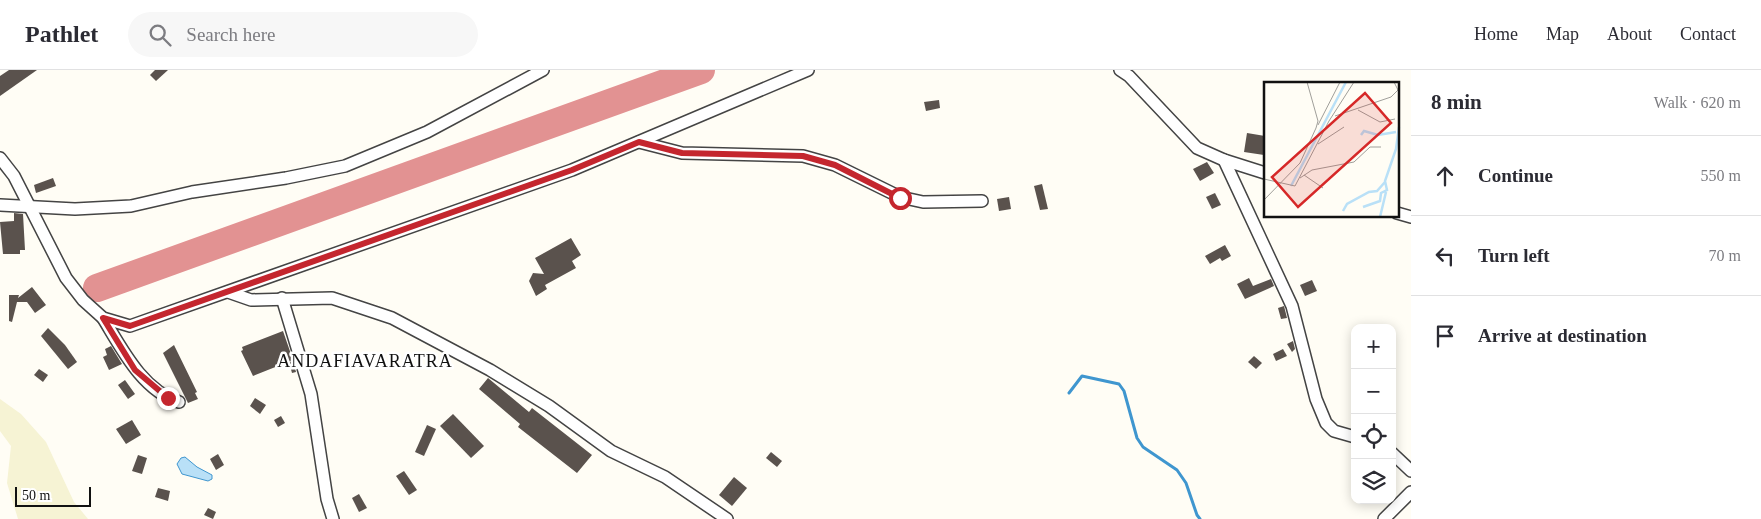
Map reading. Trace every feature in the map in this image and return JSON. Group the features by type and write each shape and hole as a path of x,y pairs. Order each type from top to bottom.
{"street":[{"path":"0,206 28,205 75,209 131,206 192,192 286,178 346,166 427,132 543,70"},
{"path":"103,318 130,326 228,292 572,170 808,70"},
{"path":"1120,70 1129,76 1198,148 1224,160 1264,172"},
{"path":"639,142 682,153 803,156 835,165 900,198 923,202 982,201"},
{"path":"0,158 14,176 66,278 83,300 103,318 135,370 168,398 179,402"},
{"path":"1224,160 1292,306 1316,399 1326,423 1334,430 1351,436"},
{"path":"1398,213 1411,217"},
{"path":"228,292 251,300 332,298 392,318 490,370 549,406 611,451 665,477 727,519"},
{"path":"282,298 311,394 327,500 333,519"},
{"path":"1396,457 1411,471"},
{"path":"1384,519 1411,492"}],"shaded area":[{"path":"0,399 21,414 46,442 74,502 88,519 18,519 7,483 11,446 0,431"}],"water":[{"path":"185,457 197,467 212,475 212,479 208,481 182,474 177,464 181,458"}],"building":[{"path":"9,70 37,70 0,96 0,76"},
{"path":"155,70 168,70 156,81 150,75"},
{"path":"939,100 940,108 926,111 924,102"},
{"path":"1247,133 1264,136 1264,155 1244,152"},
{"path":"1207,162 1214,173 1200,181 1193,169"},
{"path":"53,178 56,186 36,193 34,185"},
{"path":"1042,184 1048,209 1040,210 1034,186"},
{"path":"1215,193 1221,205 1212,209 1206,197"},
{"path":"1009,197 1011,209 999,211 997,199"},
{"path":"14,213 23,214 25,250 20,250 20,254 3,254 0,222 14,221"},
{"path":"571,238 581,255 572,261 576,268 545,285 547,289 536,296 529,281 533,273 544,274 535,258"},
{"path":"1225,245 1231,256 1222,261 1220,258 1210,264 1205,256"},
{"path":"1249,278 1253,286 1271,279 1274,286 1245,299 1237,284"},
{"path":"1312,280 1317,291 1305,296 1300,285"},
{"path":"32,287 46,305 35,313 27,302 17,302 12,322 9,321 9,295 19,295 18,298"},
{"path":"1284,306 1287,318 1281,319 1278,308"},
{"path":"48,328 65,345 77,362 68,369 41,336"},
{"path":"283,331 293,360 253,376 241,351 243,350 242,347"},
{"path":"1293,341 1295,349 1292,352 1287,344"},
{"path":"174,345 197,392 195,393 198,399 188,403 163,353"},
{"path":"111,346 122,364 109,370 103,357 107,355 105,349"},
{"path":"1283,349 1287,356 1276,361 1273,354"},
{"path":"1254,356 1262,363 1256,369 1248,362"},
{"path":"293,361 296,372 292,373 289,362"},
{"path":"39,369 48,375 43,382 34,375"},
{"path":"488,378 529,412 532,408 592,455 577,473 518,427 520,424 479,389"},
{"path":"125,380 135,394 128,399 118,385"},
{"path":"255,398 266,405 260,414 250,406"},
{"path":"453,414 484,446 471,458 440,426"},
{"path":"281,416 285,423 278,427 274,420"},
{"path":"132,420 141,435 126,444 116,429"},
{"path":"427,425 436,429 424,456 415,452"},
{"path":"771,452 782,461 777,467 766,458"},
{"path":"218,454 224,465 216,470 210,459"},
{"path":"138,455 147,458 142,474 132,471"},
{"path":"404,471 417,490 409,495 396,476"},
{"path":"734,477 747,488 732,506 719,495"},
{"path":"158,488 170,491 168,501 155,497"},
{"path":"359,494 367,508 359,512 352,498"},
{"path":"208,508 216,512 213,519 204,515"}],"waterway":[{"path":"1069,393 1082,376 1119,384 1124,391 1137,438 1143,447 1177,470 1186,483 1200,519"}],"taxiway":[{"path":"97,288 701,70"}],"district":[{"name":"ANDAFIAVARATRA","path":"365,361"}],"route":[{"path":"168,398 135,370 103,318 130,326 572,170 639,142 682,153 803,156 835,165 900,198"}]}
